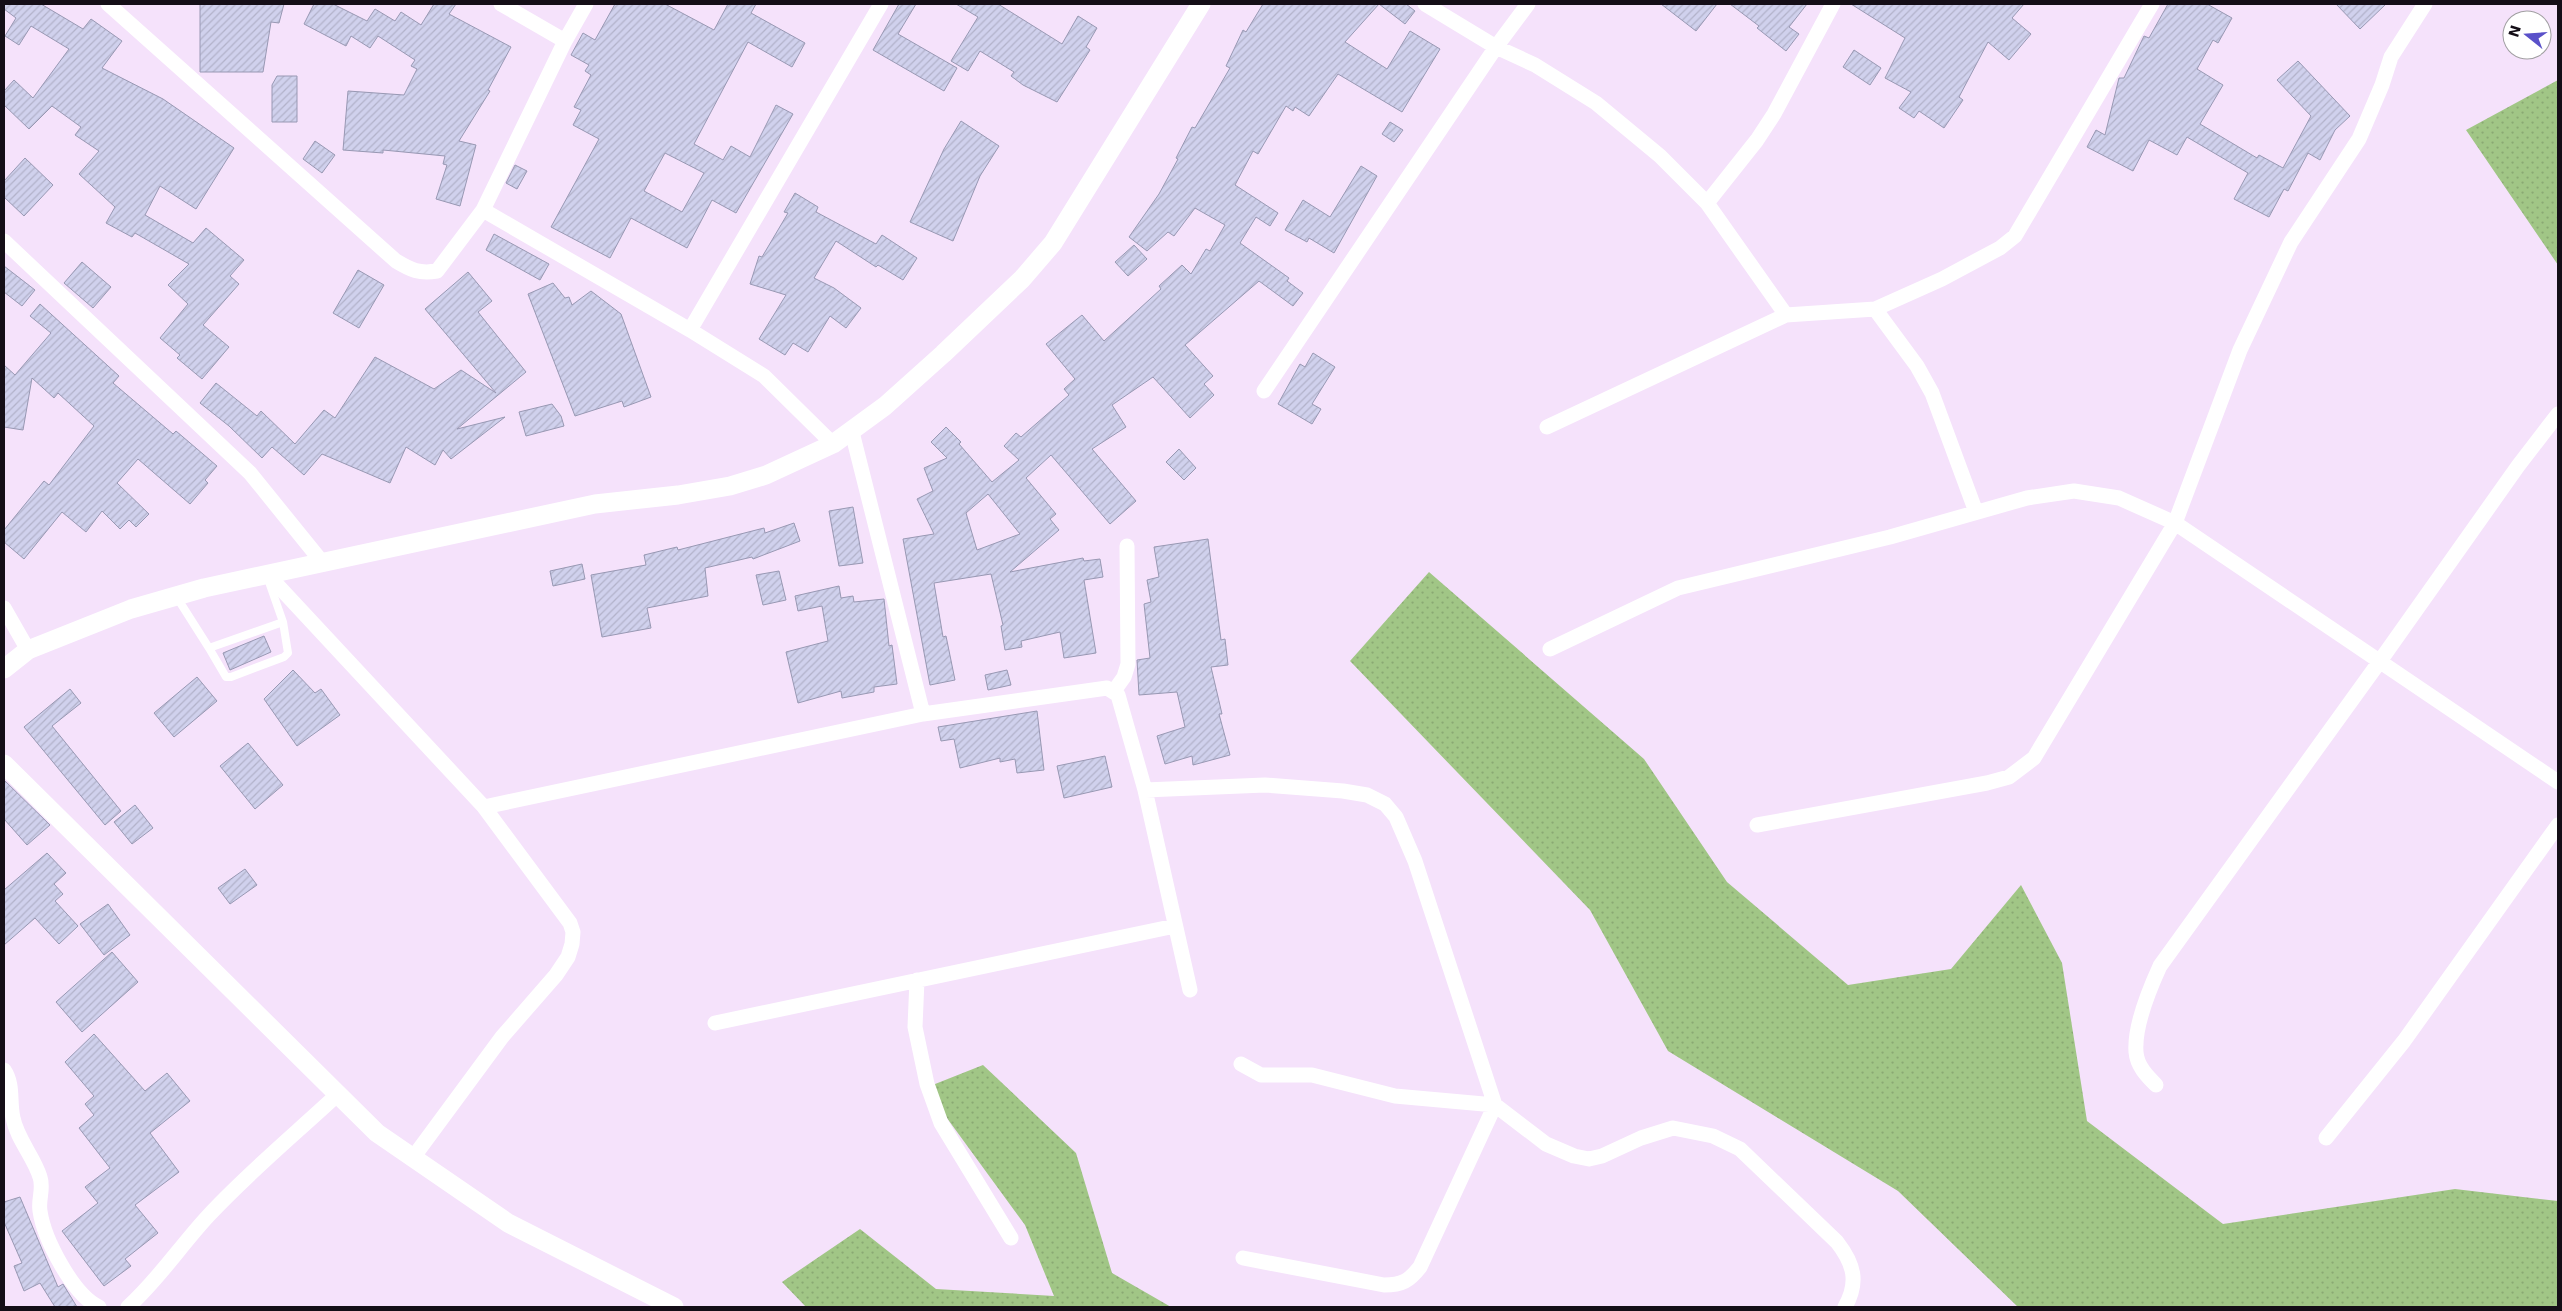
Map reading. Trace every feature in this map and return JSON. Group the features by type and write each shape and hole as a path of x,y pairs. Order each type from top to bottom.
{"street":[{"path":"108,4 396,260 412,271 423,273 437,271 483,210 565,41 586,4"},
{"path":"501,4 565,41"},
{"path":"690,330 881,4"},
{"path":"4,669 28,650 131,609 176,596 322,562 595,504 678,495 730,486 766,475 833,444 852,432 892,399 996,306 1053,243 1201,4"},
{"path":"1425,4 1496,47 1536,65 1596,103 1660,156 1707,203 1786,315"},
{"path":"1264,392 1496,47 1528,4"},
{"path":"1707,203 1770,120 1833,4"},
{"path":"1548,427 1786,315 1875,309 1942,279 2000,248 2015,236 2152,4"},
{"path":"1757,825 1987,783 2009,777 2034,758 2175,523 2240,350 2291,242 2359,140 2391,58 2425,4"},
{"path":"483,210 690,330 764,376 833,444"},
{"path":"4,241 250,473 322,562"},
{"path":"1875,309 1918,366 1932,393 1976,512"},
{"path":"2156,1085 2143,1072 2136,1053 2140,1022 2148,991 2160,966 2518,466 2558,414"},
{"path":"852,432 923,714"},
{"path":"1550,649 1678,588 1890,537 2027,498 2074,491 2119,498 2175,523 2558,782"},
{"path":"1114,690 1124,677 1128,664 1127,546"},
{"path":"268,576 484,807 570,924 573,932 568,957 556,975 502,1037 412,1159"},
{"path":"4,608 28,650"},
{"path":"484,807 923,714 1100,687 1114,690 1118,695 1145,790 1190,990"},
{"path":"4,764 377,1133 412,1159 508,1223 674,1307"},
{"path":"1145,790 1265,785 1343,791 1368,795 1385,804 1396,817 1416,861 1496,1105 1420,1267 1410,1279 1400,1285 1384,1285 1243,1258"},
{"path":"2326,1138 2404,1041 2558,825"},
{"path":"715,1023 1175,926"},
{"path":"917,980 915,1027 927,1084 940,1123 1011,1238"},
{"path":"1241,1064 1261,1075 1312,1074 1395,1096 1496,1105 1546,1144 1574,1156 1589,1159 1602,1156 1641,1138 1673,1128 1714,1136 1740,1149 1837,1242 1850,1258 1854,1276 1849,1300 1845,1307"},
{"path":"4,1070 9,1078 12,1092 13,1118 42,1186 39,1202 42,1222 65,1271 91,1304 99,1307"},
{"path":"128,1307 153,1284 208,1216 242,1182 338,1094"}],"lane":[{"path":"176,596 210,648 221,673 231,678 288,653 284,622 268,576"},
{"path":"210,648 284,622"}],"green space":[{"path":"2558,80 2558,265 2466,130"},
{"path":"1429,572 1644,759 1727,882 1848,985 1951,969 2021,885 2062,963 2087,1121 2223,1224 2455,1189 2558,1201 2558,1307 2018,1307 1898,1191 1668,1051 1590,910 1350,661"},
{"path":"983,1065 1076,1153 1112,1273 1171,1307 806,1307 782,1282 860,1229 936,1289 1054,1296 1025,1225 925,1088"}],"building":[{"path":"4,4 41,4 83,29 91,19 122,41 102,68 163,99 234,148 196,209 160,186 145,215 193,243 206,228 244,260 230,276 239,284 203,325 229,347 202,379 177,358 180,355 160,338 188,304 168,285 189,264 135,233 132,237 106,223 115,207 79,174 99,151 75,135 81,127 52,106 29,129 4,105 4,91 14,80 33,98 69,49 31,26 19,45 5,36 16,18 4,9"},
{"path":"200,4 284,4 279,23 271,22 263,72 200,72"},
{"path":"314,4 333,4 367,21 375,9 395,21 401,12 421,25 434,4 456,4 449,14 511,47 488,90 490,91 459,141 476,145 460,206 436,199 447,165 443,164 445,156 383,150 383,153 343,150 348,91 404,95 417,69 411,66 415,60 378,36 370,48 351,36 346,46 304,24"},
{"path":"615,4 665,4 714,30 728,4 756,4 751,13 805,43 792,67 748,42 694,144 723,160 731,146 750,157 776,105 793,114 736,213 712,200 687,248 631,218 610,258 551,227 599,139 573,125 581,110 574,107 591,75 585,71 589,65 571,55 583,33 595,40","holes":["665,153 704,173 682,212 644,191"]},
{"path":"899,4 916,4 898,34 957,68 944,91 873,50"},
{"path":"956,4 998,4 1062,44 1078,16 1097,28 1086,47 1090,50 1057,102 1023,85 1011,76 1014,72 980,51 968,71 951,61 978,17"},
{"path":"1263,4 1379,4 1345,42 1387,69 1410,31 1440,49 1402,112 1338,74 1309,116 1295,107 1293,111 1286,106 1258,154 1253,151 1235,185 1278,213 1270,226 1256,217 1240,243 1289,278 1287,281 1303,293 1293,306 1259,281 1185,345 1213,376 1204,384 1214,395 1190,418 1153,377 1112,405 1126,427 1092,449 1136,501 1110,524 1051,455 1026,478 1056,514 1050,519 1059,530 1010,572 1083,558 1084,561 1100,559 1103,577 1084,580 1096,653 1064,658 1060,632 1021,641 1022,647 1005,650 1001,626 1003,625 991,574 934,583 943,637 946,636 955,680 930,685 903,539 934,534 917,499 933,491 924,468 947,458 931,442 946,427 961,442 959,444 992,482 1019,460 1004,446 1016,433 1021,437 1069,395 1064,389 1075,379 1046,344 1082,315 1104,341 1161,289 1159,286 1182,265 1191,274 1206,249 1210,251 1225,225 1195,208 1174,236 1168,232 1147,251 1129,237 1159,194 1178,159 1176,158 1192,127 1195,128 1230,68 1226,66 1243,30 1246,32","holes":["988,494 1020,534 977,550 966,513"]},
{"path":"1379,4 1406,4 1415,11 1405,24"},
{"path":"1661,4 1717,4 1696,31"},
{"path":"1730,4 1807,4 1789,27 1799,34 1786,51 1757,28 1759,26"},
{"path":"1851,4 2024,4 2012,18 2031,34 2009,60 1988,42 1959,97 1963,100 1944,128 1919,111 1914,118 1899,108 1911,92 1885,78 1905,38"},
{"path":"2168,4 2207,4 2232,18 2218,43 2213,40 2197,69 2223,85 2200,124 2257,158 2259,155 2283,168 2311,116 2277,80 2298,61 2350,116 2335,130 2320,160 2308,153 2288,191 2284,189 2269,217 2234,199 2248,173 2187,137 2177,155 2149,140 2133,171 2087,147 2096,130 2105,135 2119,78 2124,78 2144,36 2149,38"},
{"path":"2336,4 2386,4 2360,29"},
{"path":"1854,50 1881,68 1870,85 1843,67"},
{"path":"277,76 297,76 297,122 272,122 272,85"},
{"path":"961,121 999,146 980,176 953,241 910,222 944,149"},
{"path":"1390,122 1403,130 1394,142 1382,134"},
{"path":"315,141 335,155 322,173 303,159"},
{"path":"25,158 53,185 24,216 4,197 4,181"},
{"path":"515,165 527,171 517,189 506,183"},
{"path":"1361,166 1377,176 1334,253 1309,238 1307,242 1285,230 1303,200 1330,217"},
{"path":"795,193 818,207 816,212 876,244 882,235 917,258 903,280 878,265 876,267 836,241 814,278 834,288 861,308 846,328 830,316 808,352 793,343 785,355 759,339 786,295 750,284 759,256 762,257 788,213 784,212"},
{"path":"494,234 549,264 540,280 486,250"},
{"path":"1134,245 1147,259 1128,276 1115,262"},
{"path":"82,262 111,287 93,308 64,283"},
{"path":"4,266 35,290 22,306 4,292"},
{"path":"358,270 384,285 359,328 333,313"},
{"path":"468,272 492,301 478,312 526,372 457,429 505,417 451,459 443,450 435,465 406,447 390,483 322,454 304,475 272,447 262,458 229,426 200,403 216,383 257,416 261,411 295,444 324,410 335,418 375,357 434,389 461,370 496,393 425,309"},
{"path":"553,283 565,298 569,297 572,305 591,291 621,314 651,397 624,407 622,401 575,416 528,294"},
{"path":"40,304 119,376 113,383 173,434 176,431 217,466 205,480 208,483 190,504 138,459 117,483 149,514 136,527 129,520 120,529 102,511 86,532 62,512 24,559 4,542 4,530 44,481 49,485 94,426 58,393 54,398 32,378 23,430 4,427 4,365 15,375 51,333 30,316"},
{"path":"1313,353 1335,367 1312,404 1321,409 1312,424 1278,404 1300,364 1305,367"},
{"path":"552,404 561,416 564,426 526,436 519,412"},
{"path":"1179,449 1196,468 1184,480 1166,462"},
{"path":"853,507 863,563 839,566 829,511"},
{"path":"794,523 800,541 753,559 752,557 705,568 708,596 647,608 651,628 602,637 591,575 646,565 644,555 677,547 678,550 764,528 765,533"},
{"path":"1208,539 1221,640 1225,639 1228,665 1211,667 1222,714 1219,714 1230,755 1193,765 1192,756 1165,764 1157,736 1185,727 1177,692 1139,695 1137,660 1150,658 1144,604 1151,602 1147,580 1159,577 1154,547"},
{"path":"582,564 585,579 553,586 550,571"},
{"path":"779,571 786,600 763,605 756,575"},
{"path":"839,586 841,598 853,596 854,602 884,599 889,646 892,645 897,684 874,687 874,692 842,698 841,691 798,703 786,652 828,641 822,606 798,611 795,596"},
{"path":"264,636 271,652 230,670 223,653"},
{"path":"293,670 315,693 321,689 340,715 297,746 264,699"},
{"path":"1007,670 1011,685 988,690 985,675"},
{"path":"197,677 217,701 174,737 154,713"},
{"path":"70,689 81,703 52,726 121,811 105,825 24,727"},
{"path":"1037,711 1044,770 1017,773 1015,759 1000,762 1000,758 960,768 954,739 941,741 938,727"},
{"path":"248,743 283,785 255,809 220,766"},
{"path":"1105,756 1112,787 1064,798 1057,766"},
{"path":"4,780 50,825 27,845 4,819"},
{"path":"135,805 153,828 132,844 114,822"},
{"path":"47,853 66,873 54,884 63,894 55,901 78,926 59,944 35,918 4,945 4,890"},
{"path":"245,869 257,885 230,904 218,888"},
{"path":"108,904 130,935 104,955 80,924"},
{"path":"112,952 138,982 82,1032 56,1002"},
{"path":"94,1034 145,1091 167,1073 190,1101 150,1133 179,1172 135,1205 158,1233 125,1259 131,1266 104,1286 62,1231 98,1203 85,1187 110,1168 79,1128 94,1115 85,1104 94,1096 65,1062"},
{"path":"20,1197 58,1287 63,1284 77,1307 55,1307 40,1283 24,1291 14,1266 22,1263 4,1222 4,1202"}]}
